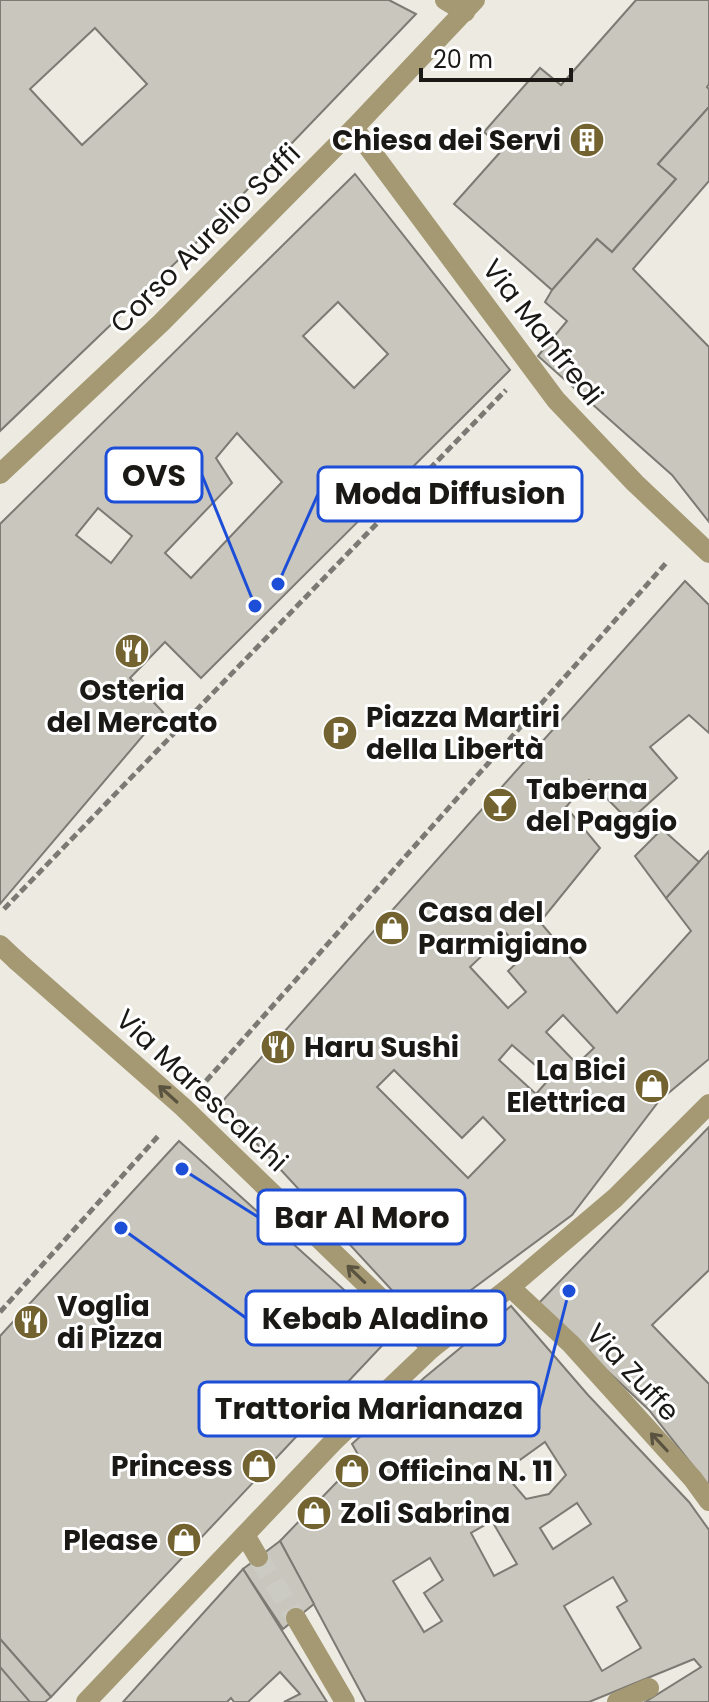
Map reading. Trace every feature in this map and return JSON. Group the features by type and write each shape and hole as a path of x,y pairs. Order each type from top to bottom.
{"street":[{"path":"445,0 470,6"},
{"name":"Corso Aurelio Saffi","path":"0,474 161,323 470,6"},
{"name":"Via Manfredi","path":"354,128 556,400 635,483 709,553"},
{"name":"Via Marescalchi","path":"0,945 183,1107 432,1348"},
{"path":"86,1702 333,1442 432,1348 615,1198 709,1104"},
{"name":"Via Zuffe","path":"510,1287 571,1344 693,1479 709,1501"},
{"path":"245,1535 258,1557"},
{"path":"296,1618 345,1702"},
{"path":"617,1702 649,1688"}],"path":[{"path":"0,913 529,366"},
{"path":"0,1312 691,534"}],"building":[{"path":"0,0 389,0 416,14 194,245 0,431","holes":["95,28 147,84 82,145 30,89"]},
{"name":"Chiesa dei Servi","path":"636,0 709,0 709,107 658,164 676,179 612,252 597,239 552,290 454,204 503,149 484,132 540,68 561,85"},
{"path":"709,107 709,181 633,269 709,347 709,522 672,475 538,356 567,321 545,302 552,290 597,239 612,252 676,179 658,164"},
{"path":"355,174 510,370 201,678 165,642 130,678 163,712 0,904 0,524","holes":["338,302 388,354 354,388 303,336","237,433 282,482 191,578 165,553 232,483 216,458","98,508 132,536 111,563 76,535"]},
{"path":"685,581 709,605 709,733 689,715 650,747 677,778 629,821 589,780 566,807 600,848 540,922 617,1013 691,931 666,898 709,851 709,1059 659,1101 572,1215 424,1325 220,1104","holes":["506,933 525,955 508,971 526,992 508,1008 470,967","563,1015 594,1048 577,1064 546,1032","512,1045 550,1078 536,1094 499,1060","394,1070 462,1138 483,1117 505,1140 468,1178 377,1087"]},
{"path":"662,829 699,862 666,898 635,856"},
{"path":"709,1127 709,1270 652,1325 709,1384 709,1486 649,1410 537,1305"},
{"path":"179,1141 393,1334 51,1697 0,1639 0,1336"},
{"path":"511,1306 588,1395 689,1502 709,1530 709,1702 645,1702 701,1667 694,1659 589,1702 366,1702 280,1541 360,1458 352,1444 424,1378","holes":["545,1442 566,1475 549,1494 526,1499 503,1472","577,1503 591,1524 553,1549 540,1528","492,1521 517,1564 494,1576 471,1533","430,1558 443,1580 424,1593 442,1621 424,1632 393,1581","613,1577 627,1601 617,1607 641,1648 602,1671 564,1606"]},
{"path":"280,1541 314,1604 283,1629 243,1569"},
{"path":"243,1569 327,1702 284,1702 300,1694 280,1672 248,1702 234,1702 231,1698 227,1702 123,1702"},
{"path":"0,1639 51,1697 45,1702 0,1702"},
{"path":"0,1667 30,1702 0,1702"}],"tunnel":[{"path":"258,1557 296,1618"}],"place":[{"name":"Chiesa dei Servi","path":"587,140"},
{"name":"Moda Diffusion","path":"278,584"},
{"name":"OVS","path":"255,606"},
{"name":"Osteria del Mercato","path":"132,651"},
{"name":"Piazza Martiri della Libertà","path":"340,733"},
{"name":"Taberna del Paggio","path":"500,805"},
{"name":"Casa del Parmigiano","path":"392,928"},
{"name":"Haru Sushi","path":"278,1047"},
{"name":"La Bici Elettrica","path":"652,1086"},
{"name":"Bar Al Moro","path":"182,1169"},
{"name":"Kebab Aladino","path":"121,1228"},
{"name":"Trattoria Marianaza","path":"569,1291"},
{"name":"Voglia di Pizza","path":"31,1322"},
{"name":"Princess","path":"259,1466"},
{"name":"Officina N. 11","path":"352,1471"},
{"name":"Zoli Sabrina","path":"314,1513"},
{"name":"Please","path":"184,1540"}]}
